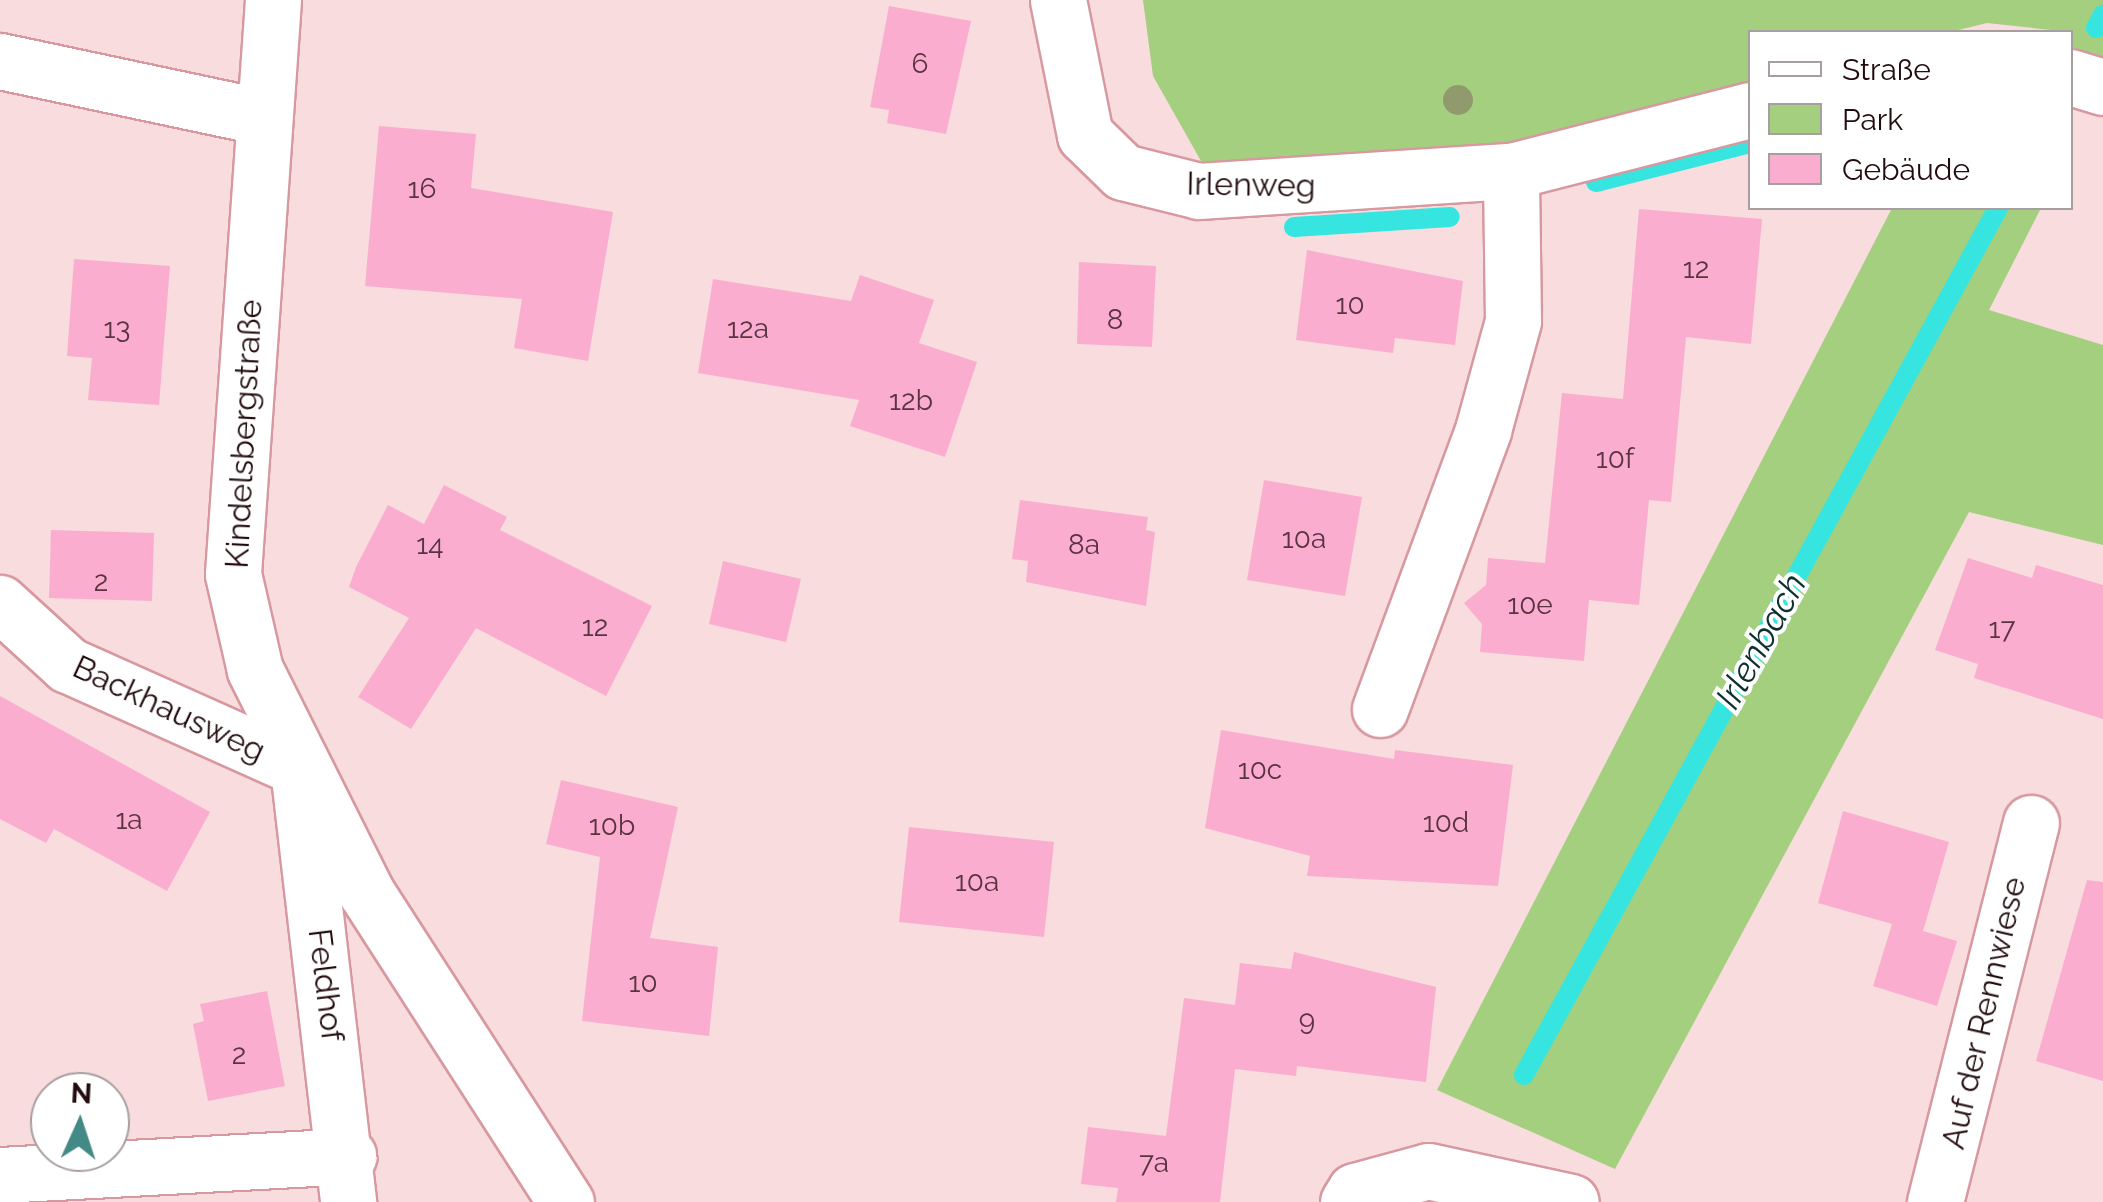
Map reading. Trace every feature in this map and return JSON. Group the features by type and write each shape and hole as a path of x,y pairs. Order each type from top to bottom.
{"street":[{"name":"Kindelsbergstraße","path":"273,0 234,574 255,670 298,768 366,892 566,1202"},
{"name":"Irlenweg","path":"1058,0 1084,135 1122,172 1200,191 1511,172 1748,111"},
{"path":"0,62 264,117"},
{"path":"2073,78 2103,87"},
{"path":"1380,709 1483,430 1513,320 1511,172"},
{"name":"Backhausweg","path":"0,603 68,665 298,768"},
{"name":"Feldhof","path":"298,768 348,1179"},
{"name":"Auf der Rennwiese","path":"1934,1202 2031,823"},
{"path":"1348,1202 1355,1191 1428,1171 1570,1202"},
{"path":"0,1175 348,1179"}],"green space":[{"path":"1143,0 2103,0 2103,57 2073,49 2073,30 1987,23 1958,30 1748,30 1748,85 1474,154 1305,166 1201,161 1153,76"},
{"path":"1891,210 2040,210 1989,310 2103,345 2103,545 1969,512 1615,1169 1437,1090"}],"building":[{"path":"889,6 971,21 946,134 887,123 889,110 870,107"},
{"path":"379,126 476,134 471,188 613,212 588,361 514,348 522,299 365,286"},
{"path":"1639,209 1762,219 1751,344 1686,337 1671,502 1649,500 1639,605 1589,600 1584,661 1480,652 1482,624 1464,603 1486,585 1488,558 1545,563 1562,393 1623,399"},
{"path":"1307,250 1463,281 1455,345 1395,338 1393,353 1296,340"},
{"path":"74,259 170,266 159,405 88,400 92,358 67,356"},
{"path":"1079,262 1156,266 1152,347 1077,344"},
{"path":"860,275 934,300 919,343 977,362 945,457 850,426 859,400 698,373 713,279 851,301"},
{"path":"1264,480 1362,497 1345,596 1247,580"},
{"path":"444,485 507,517 500,530 652,606 606,696 476,628 411,729 358,697 409,618 349,587 356,567 388,505 424,524"},
{"path":"1020,500 1148,517 1146,530 1155,532 1146,606 1026,582 1028,561 1012,559"},
{"path":"51,530 154,533 152,601 49,598"},
{"path":"1968,558 2032,578 2036,565 2103,585 2103,719 1974,678 1978,664 1935,650"},
{"path":"723,561 801,579 786,642 709,624"},
{"path":"0,696 210,812 167,891 54,829 46,843 0,819"},
{"path":"1221,730 1394,759 1395,750 1513,765 1498,886 1307,876 1310,856 1205,828"},
{"path":"561,780 678,807 650,938 718,947 709,1036 582,1021 600,857 546,844"},
{"path":"1843,811 1949,842 1923,931 1957,941 1937,1006 1873,986 1892,924 1818,903"},
{"path":"909,827 1054,842 1044,937 899,922"},
{"path":"2087,880 2103,882 2103,1081 2036,1061"},
{"path":"1294,952 1436,987 1426,1082 1297,1066 1296,1076 1235,1069 1220,1202 1116,1202 1118,1188 1081,1184 1088,1127 1166,1136 1184,998 1235,1005 1240,963 1291,969"},
{"path":"267,991 285,1086 208,1101 193,1024 204,1021 200,1004"}],"waterway":[{"name":"Irlenbach","path":"2096,28 2103,15"},
{"path":"1596,182 1748,144"},
{"name":"Irlenbach","path":"1524,1075 1997,210"},
{"path":"1294,227 1450,217"}]}
